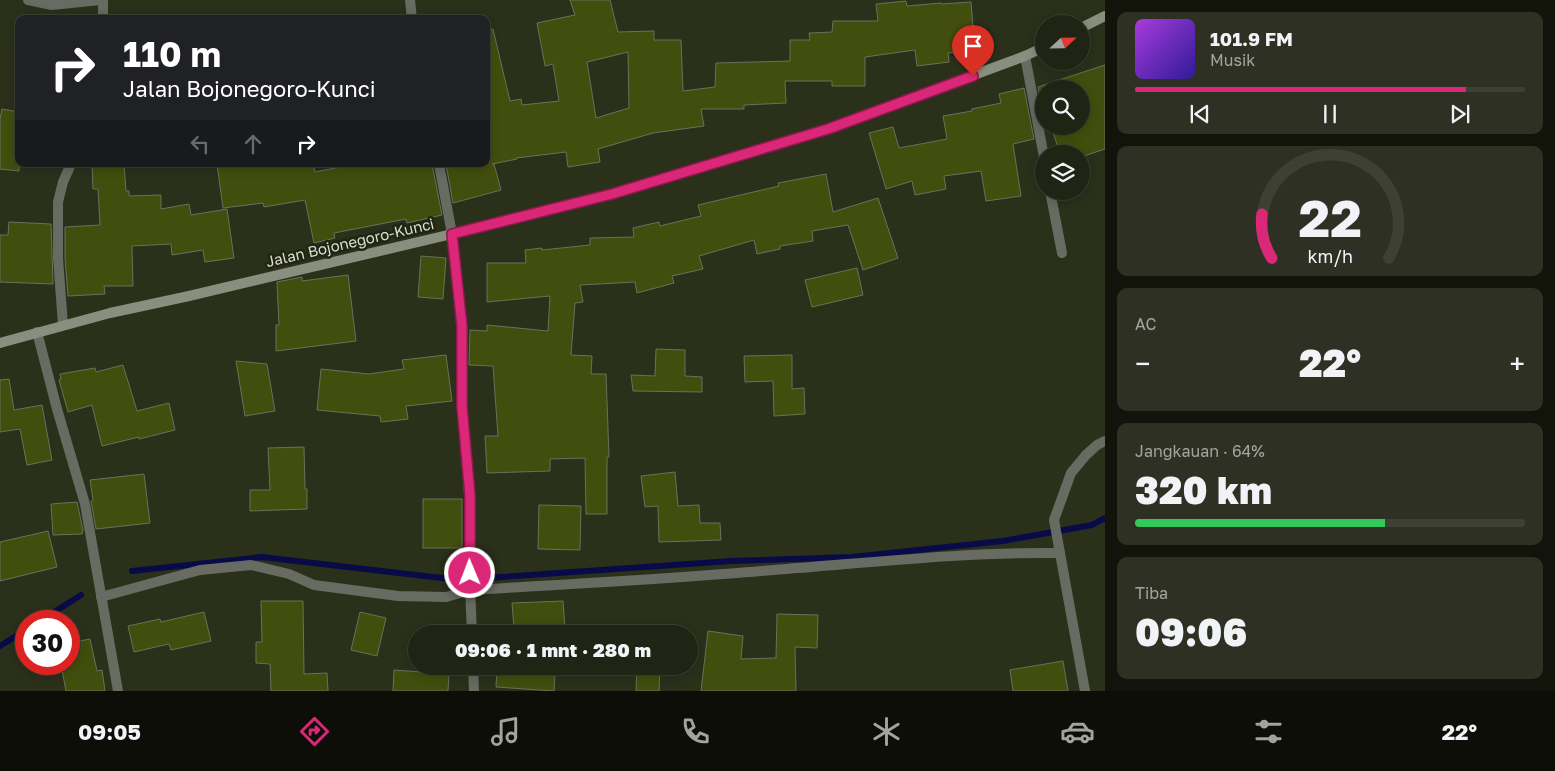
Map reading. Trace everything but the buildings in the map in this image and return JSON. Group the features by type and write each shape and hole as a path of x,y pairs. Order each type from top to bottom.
{"main road":[{"path":"1090,24 1105,16"},
{"name":"Jalan Bojonegoro-Kunci","path":"0,343 63,325 452,234 612,194 828,129 1035,51"}],"street":[{"path":"28,0 52,5 102,0 103,15"},
{"path":"410,0 412,15"},
{"path":"1025,56 1042,145"},
{"path":"63,325 58,258 58,202 63,182 70,167"},
{"path":"439,167 452,234 462,326 462,407 470,495 469,562 472,625"},
{"path":"1052,200 1062,253"},
{"path":"37,332 85,504 118,691"},
{"path":"1085,691 1054,520 1071,473 1091,450 1105,441"},
{"path":"101,594 200,570 251,565 289,574 314,585 398,596 446,597 471,588 731,574 923,558 1060,551"},
{"path":"473,675 474,691"}],"waterway":[{"path":"132,571 262,557 459,580 731,561 852,557 1003,541 1092,525 1105,518"},
{"path":"57,610 81,595"},
{"path":"0,646 15,637"}],"route":[{"path":"470,573 470,495 462,407 462,326 452,234 612,194 828,129 973,76"}]}
